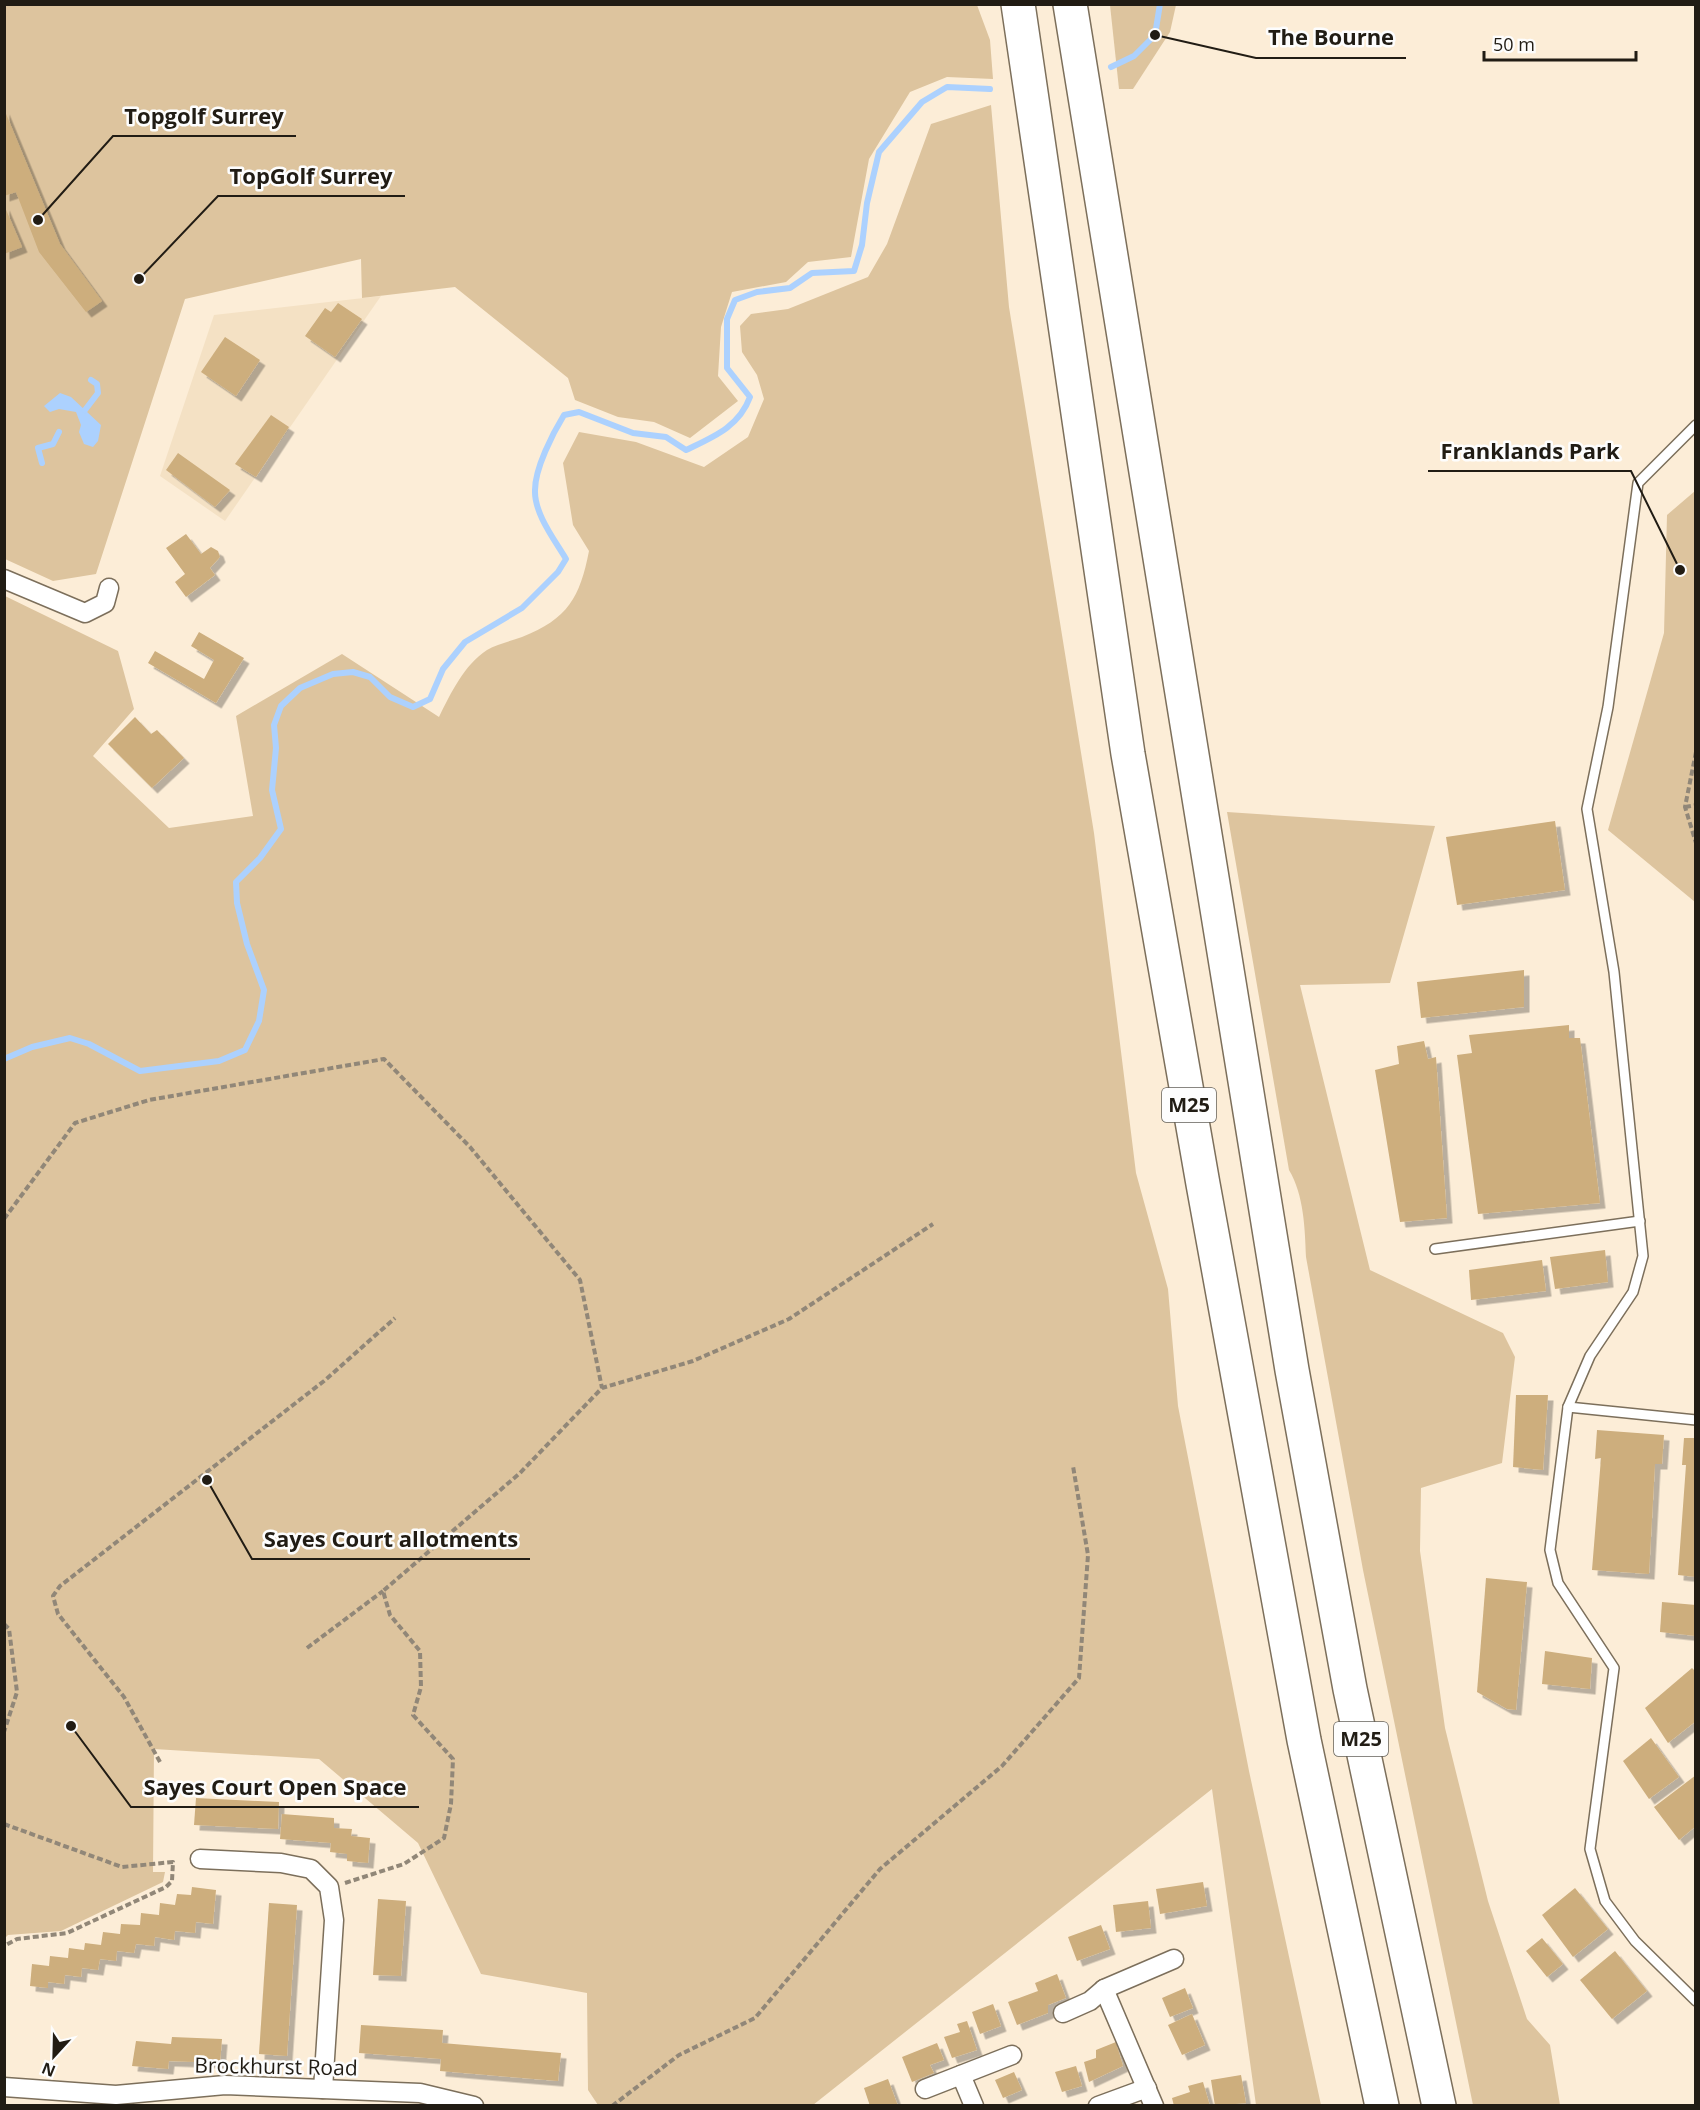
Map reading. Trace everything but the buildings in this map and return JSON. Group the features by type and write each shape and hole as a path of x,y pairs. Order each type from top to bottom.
{"highway":[{"name":"M25","path":"1018,4 1030,99 1128,754 1304,1740 1382,2106"},
{"name":"M25","path":"1070,4 1292,1370 1350,1689 1439,2106"}],"street":[{"path":"4,579 85,613 105,603 109,588"},
{"path":"200,1859 281,1863 311,1869 329,1887 334,1920 323,2089"},
{"path":"1063,2013 1090,2001 1104,1989 1174,1959"},
{"path":"1104,1989 1154,2106"},
{"path":"926,2089 1012,2055"},
{"path":"962,2075 974,2106"},
{"name":"Brockhurst Road","path":"4,2087 116,2095 225,2085 420,2093 474,2106"},
{"path":"1098,2106 1147,2088"}],"lane":[{"path":"1695,425 1638,483 1608,707 1587,809 1614,972 1643,1256 1634,1292 1590,1356 1568,1407 1550,1550 1558,1583 1614,1668 1590,1849 1605,1901 1635,1941 1695,2001"},
{"path":"1435,1249 1640,1221"},
{"path":"1568,1407 1695,1420"}],"path":[{"path":"1695,752 1685,807 1695,843"},
{"path":"1685,807 1695,805"},
{"path":"4,1219 75,1123 149,1100 384,1059 470,1147 580,1280 602,1388"},
{"path":"307,1648 382,1591 520,1473 602,1388 693,1361 789,1319 933,1224"},
{"path":"160,1762 124,1697 57,1614 53,1596 60,1586 324,1381 395,1318"},
{"path":"612,2106 679,2055 755,2018 880,1869 1002,1766 1079,1678 1088,1555 1073,1466"},
{"path":"329,1887 404,1864 444,1838 451,1804 453,1759 413,1715 421,1687 420,1651 390,1614 382,1591"},
{"path":"4,1624 9,1629 17,1692 4,1732"},
{"path":"4,1824 122,1867 173,1862 172,1881 166,1887 67,1933 17,1939 4,1946"}],"shaded area":[{"path":"4,5 977,5 990,40 993,79 947,77 910,92 869,159 851,257 808,262 786,282 732,292 721,327 718,376 738,401 690,438 654,422 618,417 575,400 568,378 455,287 362,298 361,259 185,299 96,574 53,581 5,559"},
{"path":"1110,5 1176,5 1170,32 1133,89 1119,89"},
{"path":"991,105 1009,307 1094,833 1136,1173 1168,1289 1178,1406 1249,1771 1321,2105 1256,2105 1212,1789 813,2105 598,2105 588,2090 587,1993 481,1974 418,1843 319,1759 154,1749 153,1872 165,1872 163,1882 61,1931 8,1935 5,1938 5,596 118,651 134,709 93,756 169,828 253,816 236,716 342,654 439,717 471,663 487,650 538,630 551,622 561,614 576,594 589,551 573,525 563,463 579,432 636,442 704,467 748,437 764,399 757,375 742,352 740,326 751,314 788,309 868,277 887,244 931,124"},
{"path":"381,296 225,521 160,476 214,315"},
{"path":"1695,491 1695,902 1608,830 1664,633 1667,515"},
{"path":"1227,812 1435,826 1390,983 1300,985 1370,1270 1503,1333 1515,1357 1502,1463 1421,1488 1420,1551 1445,1728 1488,1901 1527,2019 1550,2045 1560,2105 1473,2105 1363,1570 1306,1257 1303,1212 1298,1190 1289,1170"}],"water":[{"path":"60,393 71,397 101,425 98,441 93,447 84,444 79,432 81,425 76,412 59,409 50,412 44,406"}],"waterway":[{"path":"1111,67 1134,56 1155,35 1160,4"},
{"path":"4,1059 32,1047 70,1038 89,1044 140,1071 219,1061 245,1050 259,1021 264,990 247,944 237,903 236,882 260,858 281,829 272,790 276,748 274,725 281,706 300,688 333,674 353,672 370,677 390,697 413,707 430,699 443,669 465,642 522,608 558,572 566,559 541,517 535,490 541,461 564,415 579,412 633,433 666,437 686,450 732,424 750,397 727,368 727,319 735,300 757,292 790,288 812,273 854,271 862,245 867,203 879,152 922,102 947,87 990,89"},
{"path":"85,410 98,393 97,384 91,380"},
{"path":"42,463 38,448 53,444 59,432"}],"place":[{"name":"The Bourne","path":"1155,35"},
{"name":"Topgolf Surrey","path":"38,220"},
{"name":"TopGolf Surrey","path":"139,279"},
{"name":"Franklands Park","path":"1680,570"},
{"name":"Sayes Court allotments","path":"207,1480"},
{"name":"Sayes Court Open Space","path":"71,1726"}]}
